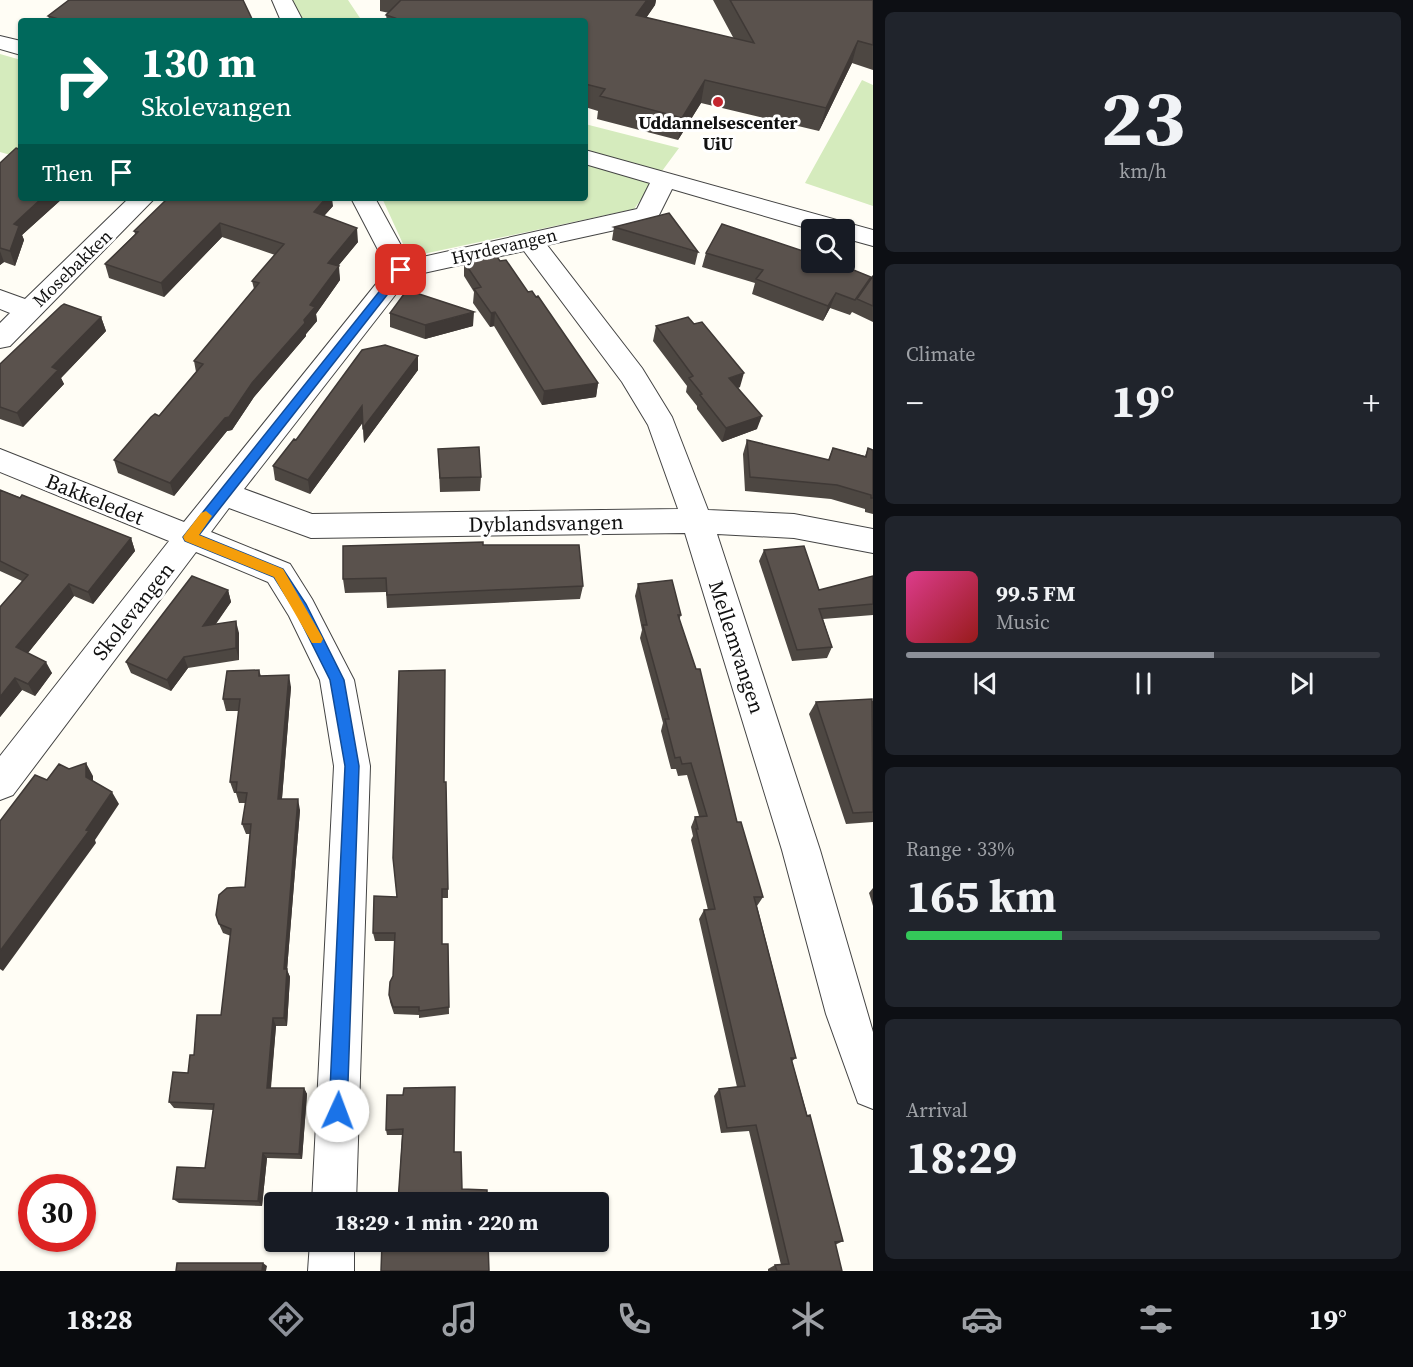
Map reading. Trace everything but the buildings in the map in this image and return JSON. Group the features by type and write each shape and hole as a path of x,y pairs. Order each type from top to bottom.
{"street":[{"path":"282,0 291,18"},
{"path":"0,42 18,47"},
{"path":"588,158 806,219"},
{"name":"Hyrdevangen","path":"401,270 647,214 665,178"},
{"name":"Mosebakken","path":"0,339 140,201"},
{"path":"365,201 401,270"},
{"path":"855,233 873,238"},
{"name":"Mellemvangen","path":"529,240 632,375 662,423 697,521 801,850 846,1014 873,1088"},
{"name":"Skolevangen","path":"0,784 223,494 401,270"},
{"path":"0,299 29,310"},
{"name":"Bakkeledet","path":"0,460 279,573 301,608 337,680 352,766 334,1192"},
{"name":"Dyblandsvangen","path":"223,494 311,526 697,521 794,526 873,541"},
{"path":"331,1271 332,1252"}],"green space":[{"path":"292,0 348,0 360,18 300,18"},
{"path":"0,54 18,59 18,157 0,152"},
{"path":"862,80 873,85 873,206 805,183"},
{"path":"588,125 679,148 634,209 409,257 383,201 588,201"}],"slow traffic":[{"path":"206,516 190,537 279,573 317,639"}],"place":[{"name":"Uddannelsescenter UiU","path":"718,102"}],"route":[{"path":"338,1111 352,766 337,680 301,608 279,573 190,537 401,270"}]}
